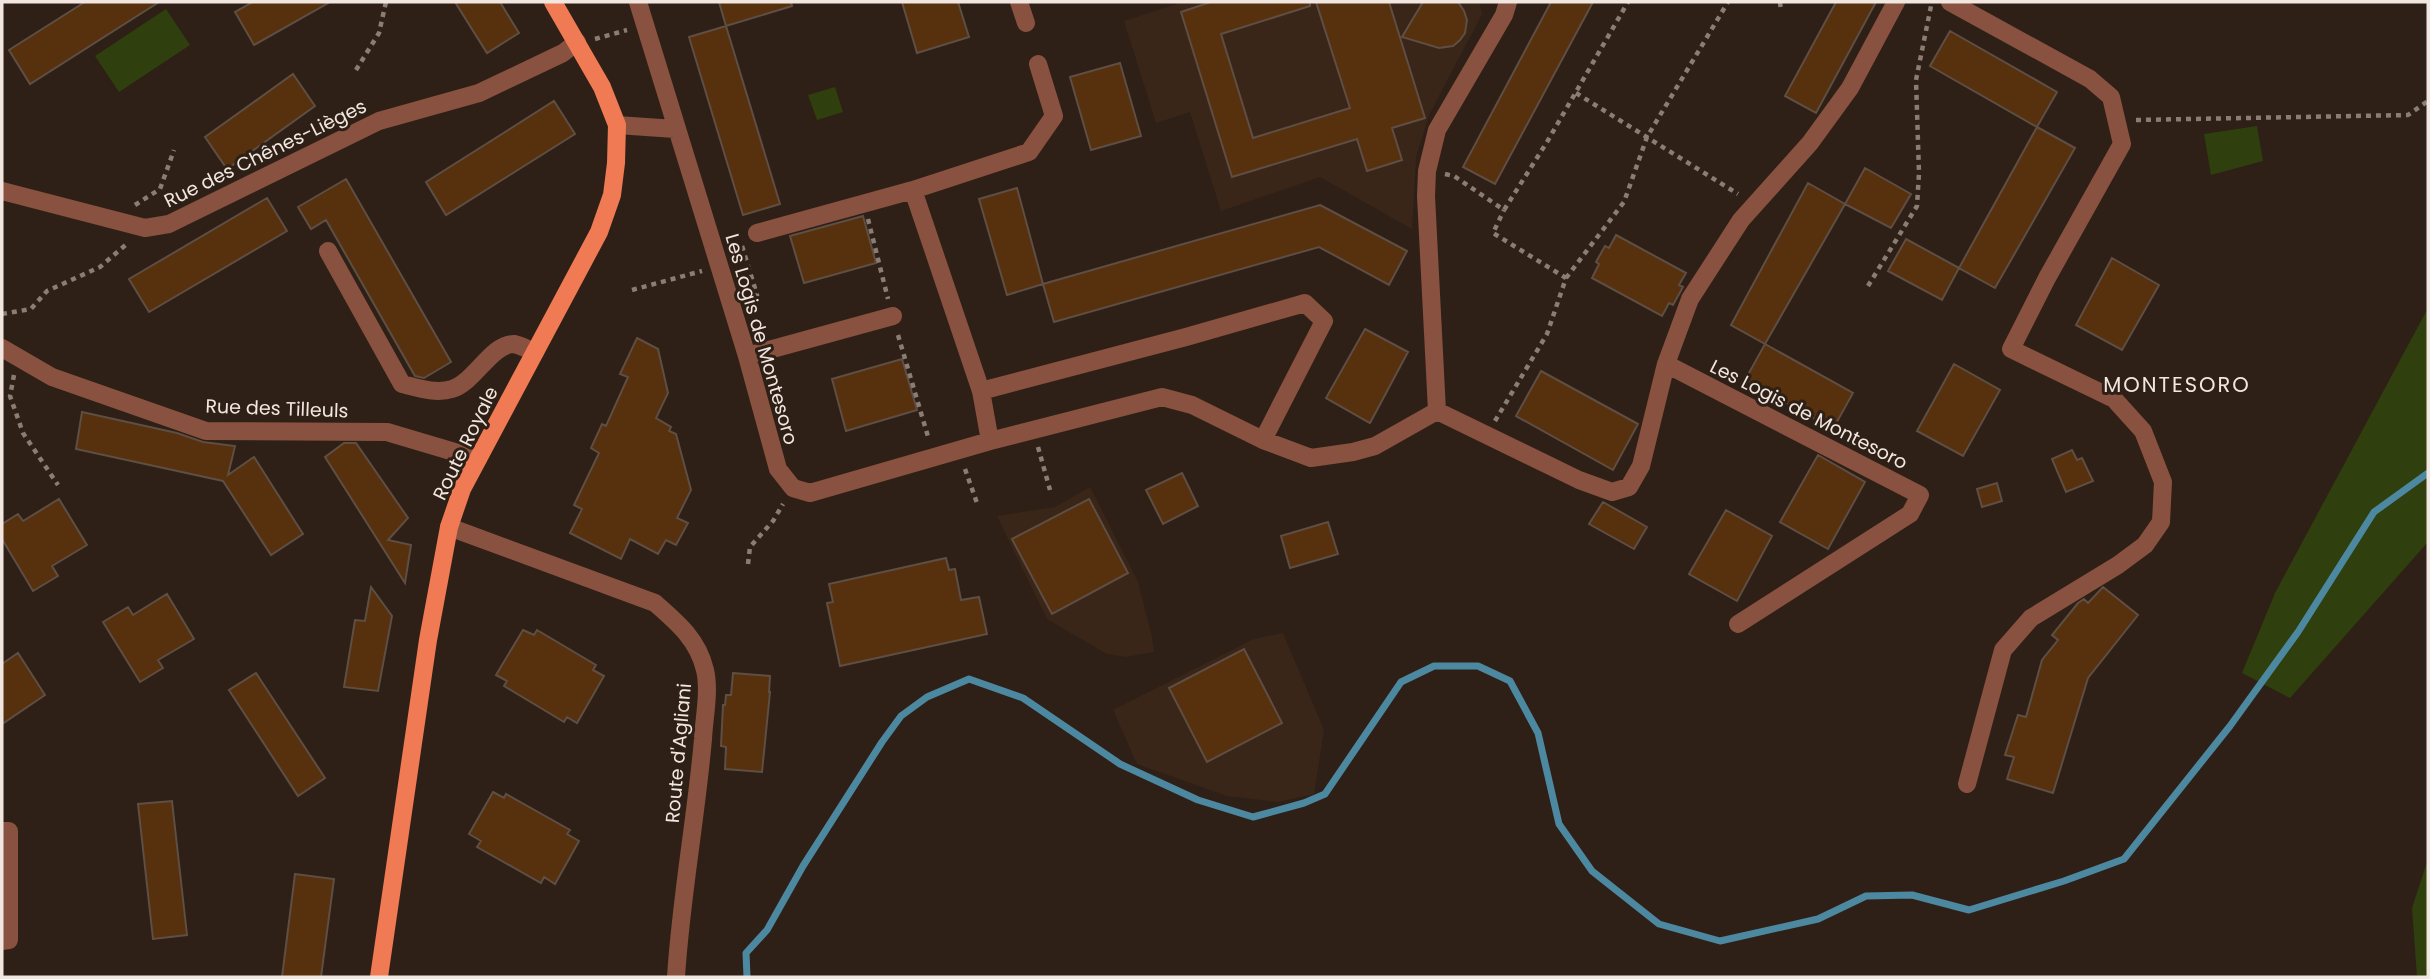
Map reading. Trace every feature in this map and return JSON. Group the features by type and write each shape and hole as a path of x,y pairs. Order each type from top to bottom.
{"main road":[{"name":"Route Royale","path":"379,977 428,640 449,527 462,489 603,220 613,185 617,125 602,87 553,2"}],"street":[{"name":"Les Logis de Montesoro","path":"638,2 747,356 778,469 793,488"},
{"path":"1019,2 1026,23"},
{"path":"1437,411 1427,171 1437,130 1504,16 1508,2"},
{"path":"1437,411 1579,480 1612,492 1629,487 1641,466 1666,364 1690,299 1741,220 1810,143 1850,88 1896,2"},
{"path":"1950,2 2091,79 2111,97 2122,144 2047,278 2011,349 2114,399 2143,432 2163,482 2161,522 2145,545 2118,565 2031,618 2003,650 1967,784"},
{"name":"Rue des Chênes-Lièges","path":"145,228 169,224 379,121 479,93 579,45"},
{"path":"757,233 914,190 1029,152 1054,116 1038,64"},
{"path":"617,125 675,129"},
{"path":"914,190 981,391 990,441"},
{"path":"2,191 145,228"},
{"path":"328,251 402,384 427,391 452,389 475,374 497,350 513,344 535,352"},
{"path":"981,391 1305,303 1324,321 1263,440"},
{"path":"747,356 892,316"},
{"name":"Rue des Tilleuls","path":"2,348 52,377 206,430 387,432 478,459"},
{"name":"Les Logis de Montesoro","path":"1666,364 1920,495 1910,514 1738,624"},
{"path":"793,488 810,493 1033,429 1162,397 1192,405 1263,440 1311,458 1375,446 1437,411"},
{"name":"Route d'Agliani","path":"449,527 655,603 682,626 696,645 706,672 706,699 698,798 676,977"},
{"path":"2,831 9,831 9,940 2,941"}],"path":[{"path":"356,70 379,33 386,2"},
{"path":"1566,278 1493,233 1504,210 1628,2"},
{"path":"1488,436 1547,334 1566,278 1624,202 1647,138 1728,2"},
{"path":"1780,2 1781,11"},
{"path":"1868,286 1917,206 1919,173 1916,79 1932,2"},
{"path":"579,45 645,24"},
{"path":"1576,93 1755,204"},
{"path":"2117,120 2408,115 2428,101"},
{"path":"119,220 137,203 160,189 174,150"},
{"path":"1427,171 1454,176 1504,210"},
{"path":"2,314 31,309 47,291 100,267 145,228"},
{"path":"730,302 757,295 739,239 757,233"},
{"path":"632,290 719,267"},
{"path":"18,357 10,396 23,433 58,485"},
{"path":"1033,429 1050,490"},
{"path":"959,451 978,506"},
{"path":"748,564 750,547 773,521 793,488"}],"shaded area":[{"path":"1183,2 1479,2 1482,14 1429,115 1416,157 1412,229 1320,177 1221,211 1190,112 1156,123 1124,21"},
{"path":"1090,487 1138,582 1154,652 1126,657 1107,654 1047,619 997,516 1055,507"},
{"path":"1283,633 1324,730 1314,794 1278,802 1227,796 1137,764 1113,710 1254,639"}],"green space":[{"path":"166,9 190,45 119,92 95,56"},
{"path":"835,87 843,112 817,120 808,95"},
{"path":"2257,126 2263,161 2211,175 2204,134"},
{"path":"2428,308 2428,542 2290,698 2242,673 2275,593"},
{"path":"2428,859 2428,977 2417,977 2412,908"}],"building":[{"path":"85,2 159,2 30,84 9,50"},
{"path":"253,2 330,2 254,45 235,12"},
{"path":"455,2 500,2 519,33 487,53"},
{"path":"719,2 791,2 792,6 726,26"},
{"path":"902,2 958,2 969,37 917,53"},
{"path":"1211,2 1310,2 1310,6 1221,34 1253,138 1350,108 1316,2 1389,2 1425,118 1392,128 1402,160 1367,171 1357,139 1232,177 1181,12"},
{"path":"1423,2 1458,2 1467,20 1465,33 1453,46 1439,48 1402,37"},
{"path":"1551,2 1593,2 1495,184 1463,167"},
{"path":"1836,2 1876,2 1816,113 1785,96"},
{"path":"726,26 780,204 743,215 689,37"},
{"path":"1950,31 2057,92 2037,127 1930,66"},
{"path":"1120,63 1141,136 1091,150 1070,77"},
{"path":"293,74 315,106 227,169 205,137"},
{"path":"554,101 575,134 446,215 426,182"},
{"path":"2037,127 2075,148 1995,288 1959,268"},
{"path":"1865,168 1911,194 1891,228 1845,204"},
{"path":"346,179 451,362 424,378 415,376 326,220 311,229 298,207"},
{"path":"1808,183 1845,204 1765,344 1731,325"},
{"path":"1017,188 1043,284 1007,295 979,199"},
{"path":"267,198 287,231 149,312 129,279"},
{"path":"1320,205 1407,251 1389,285 1319,247 1054,322 1043,284"},
{"path":"863,216 876,263 804,283 790,236"},
{"path":"1616,235 1686,273 1679,285 1683,287 1673,305 1669,303 1662,316 1592,278 1599,264 1596,262 1605,246 1609,248"},
{"path":"1906,239 1959,268 1942,300 1888,271"},
{"path":"2112,258 2159,285 2122,350 2076,325"},
{"path":"1365,329 1408,352 1370,423 1326,398"},
{"path":"637,338 658,349 668,393 656,418 671,427 669,431 676,434 691,490 677,518 688,523 676,545 666,540 658,554 630,539 621,559 570,533 582,509 574,505 599,453 591,448 602,424 606,426 628,377 620,374"},
{"path":"1765,344 1853,393 1833,429 1745,380"},
{"path":"902,359 917,410 846,431 832,379"},
{"path":"1954,364 2000,390 1963,456 1917,431"},
{"path":"1541,371 1638,424 1613,470 1516,416"},
{"path":"82,412 177,433 203,442 235,446 228,475 254,457 303,534 271,555 223,481 76,449"},
{"path":"344,443 356,443 408,518 388,540 411,545 405,583 325,457"},
{"path":"2072,450 2077,460 2082,458 2093,481 2066,492 2052,459"},
{"path":"1818,455 1865,482 1828,549 1780,522"},
{"path":"1182,473 1198,506 1163,524 1146,490"},
{"path":"1997,483 2002,501 1982,507 1977,489"},
{"path":"59,499 87,545 52,566 58,576 33,591 2,539 2,524 18,514 23,521"},
{"path":"1089,499 1128,573 1052,614 1012,539"},
{"path":"1603,502 1647,527 1634,549 1589,524"},
{"path":"1726,510 1772,536 1737,601 1689,574"},
{"path":"1328,522 1338,554 1290,568 1281,536"},
{"path":"946,558 949,570 955,569 961,600 979,597 987,634 840,666 827,603 833,602 829,584"},
{"path":"371,587 392,616 378,691 344,687 355,620 365,621"},
{"path":"2103,587 2138,615 2088,678 2053,793 2007,779 2014,757 2005,755 2018,715 2026,717 2042,660 2058,640 2052,635 2078,603 2084,599 2088,603"},
{"path":"167,594 194,639 158,660 163,668 140,682 103,622 128,607 133,615"},
{"path":"523,630 534,635 537,630 596,665 593,670 604,676 577,723 567,717 564,722 504,686 507,681 496,675"},
{"path":"1244,649 1282,723 1207,762 1169,688"},
{"path":"18,653 45,695 2,724 2,664"},
{"path":"256,673 325,778 298,796 229,690"},
{"path":"733,673 770,676 762,772 725,769 726,747 721,746 723,705 726,695 731,695"},
{"path":"493,792 504,798 506,794 570,830 567,834 579,841 555,884 544,877 541,883 477,847 481,841 469,834"},
{"path":"172,801 187,935 153,939 138,804"},
{"path":"295,874 334,879 321,977 282,977"}],"waterway":[{"path":"747,977 746,953 767,930 803,866 901,716 927,697 969,679 1023,698 1120,764 1198,800 1253,817 1304,803 1325,794 1401,682 1434,666 1478,666 1510,681 1538,733 1559,824 1592,871 1659,924 1720,941 1818,919 1866,896 1912,895 1969,910 2064,881 2124,859 2230,726 2298,632 2374,512 2428,473"}],"district":[{"name":"MONTESORO","path":"2177,385"}]}
